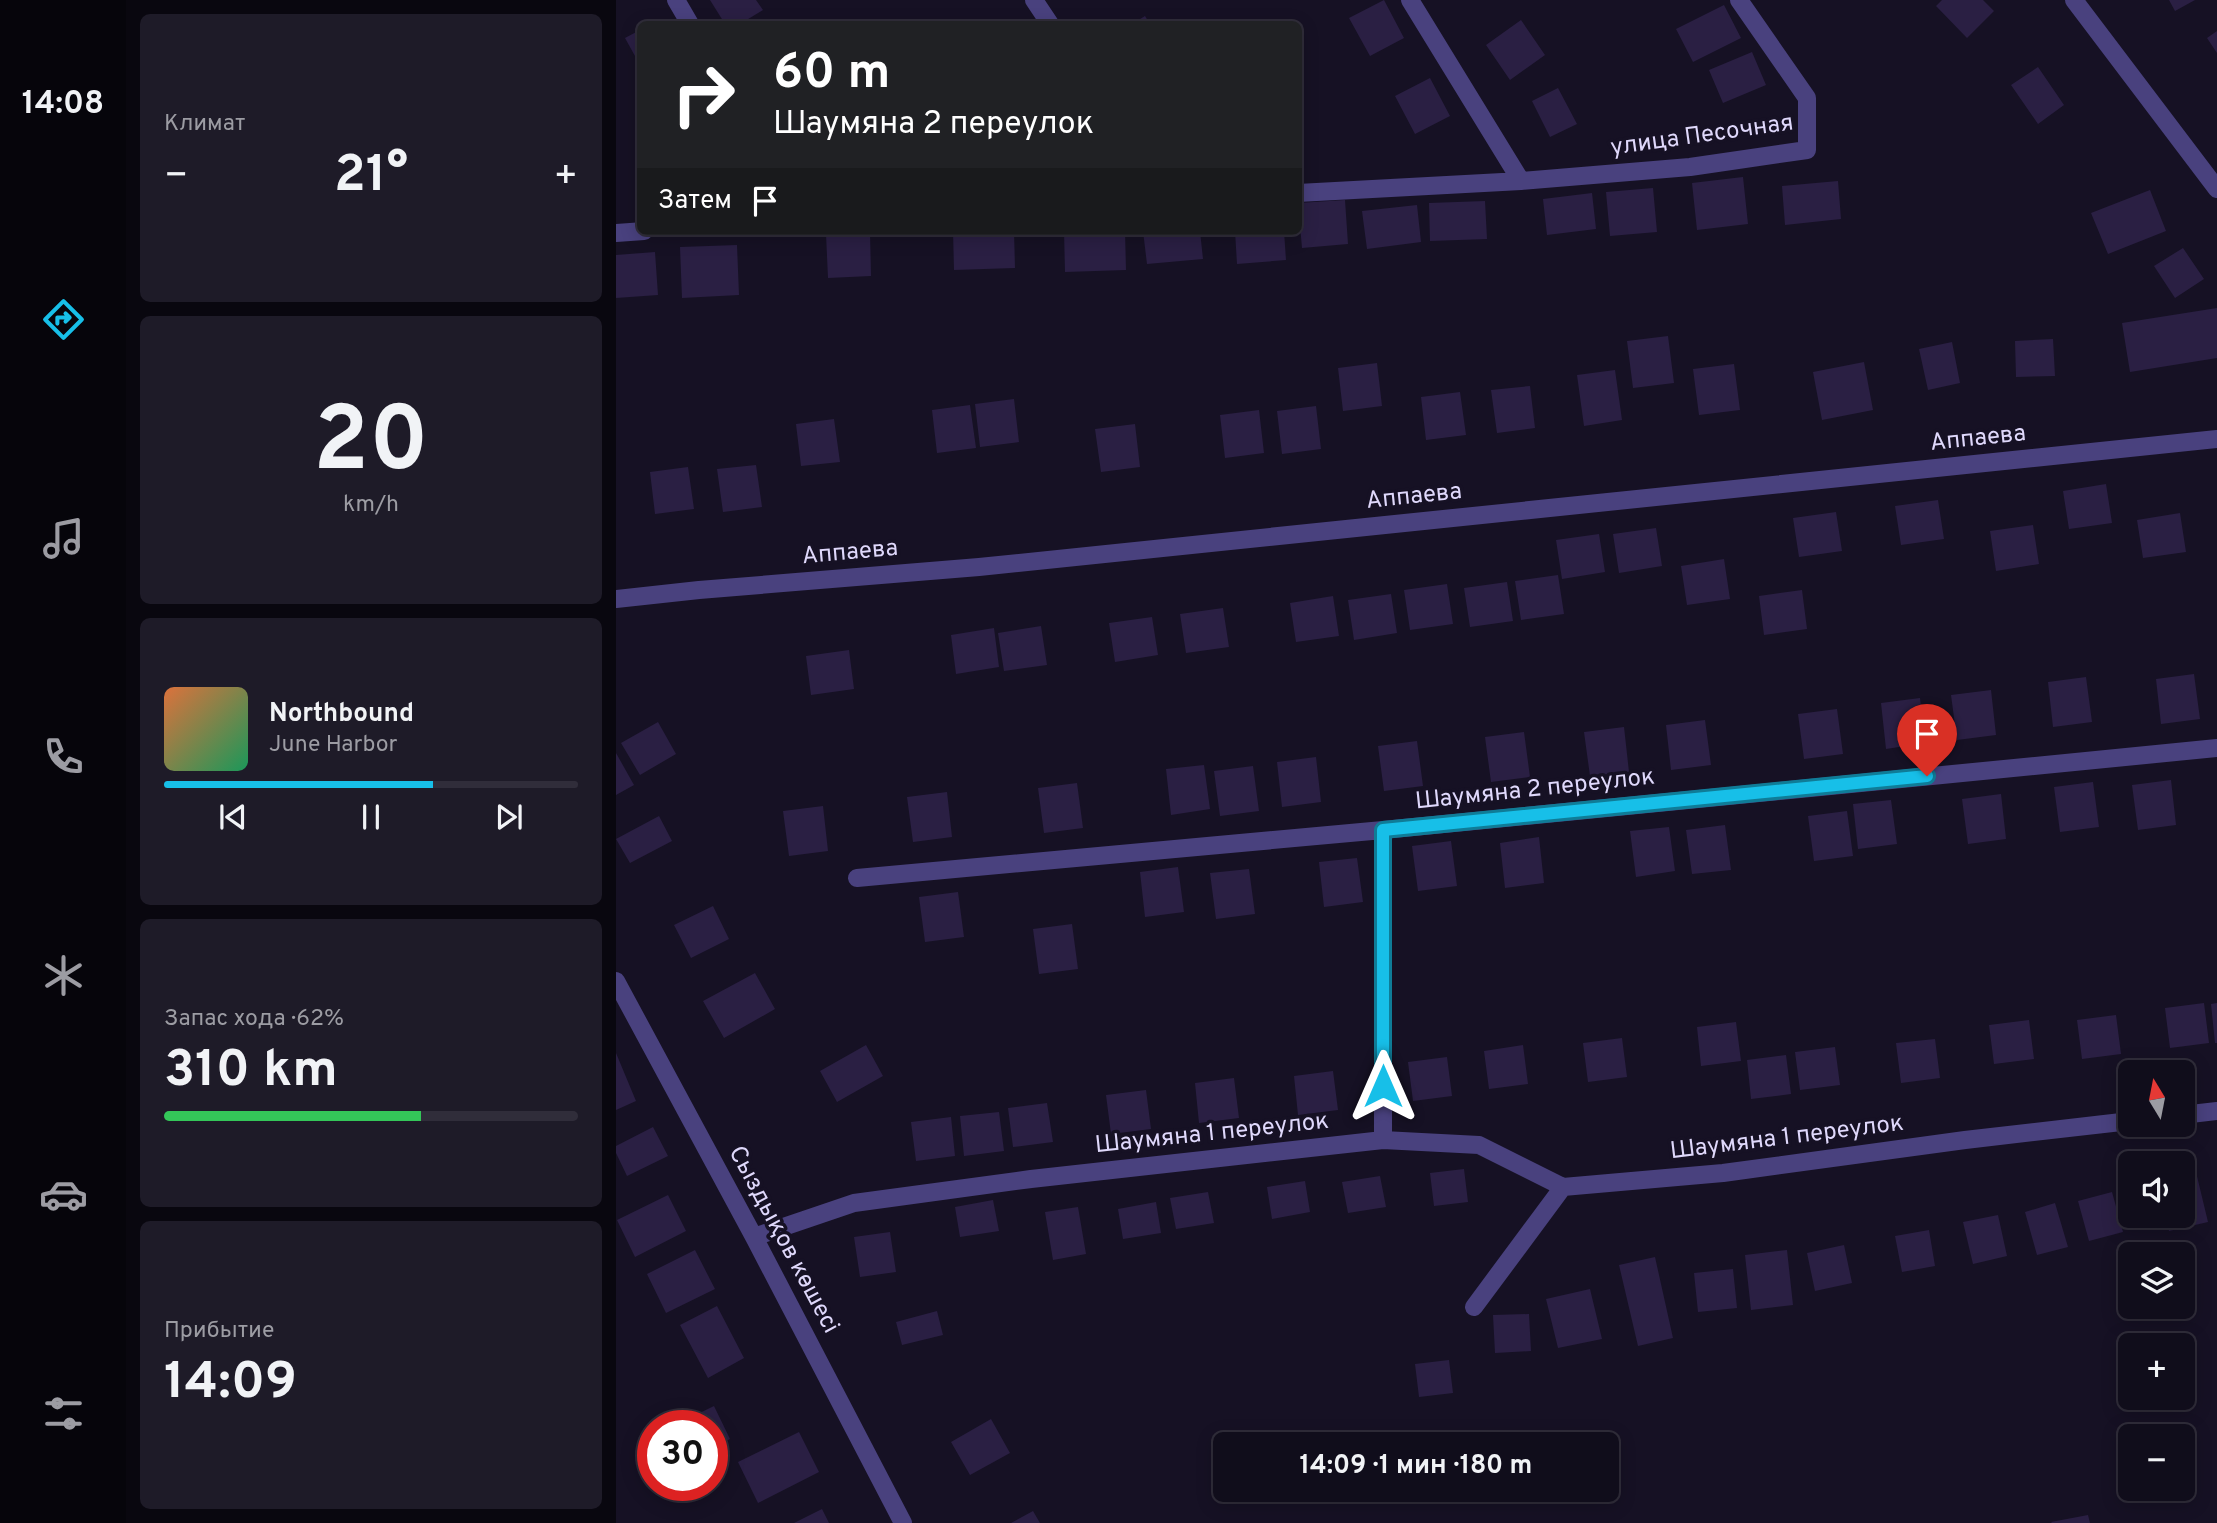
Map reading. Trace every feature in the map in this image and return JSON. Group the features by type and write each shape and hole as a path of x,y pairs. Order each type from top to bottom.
{"street":[{"path":"676,0 688,21"},
{"path":"1034,0 1047,21"},
{"path":"1410,0 1521,181"},
{"name":"улица Песочная","path":"1302,193 1521,181 1690,167 1807,150 1807,98 1739,0"},
{"path":"2074,0 2217,189"},
{"path":"616,233 637,232"},
{"name":"Аппаева","path":"616,599 979,567 2217,439"},
{"name":"Шаумяна 2 переулок","path":"857,878 1383,830 2217,748"},
{"path":"1383,830 1383,1140"},
{"name":"Сыздықов көшесі","path":"616,981 754,1237 903,1523"},
{"path":"2195,1114 2217,1111"},
{"name":"Шаумяна 1 переулок","path":"754,1237 854,1203 1031,1179 1383,1140 1479,1145 1563,1187 1723,1173 2118,1122"},
{"path":"1474,1307 1563,1187"}],"building":[{"path":"710,0 756,0 763,10 745,21 723,21"},
{"path":"1384,0 1404,38 1370,56 1349,18"},
{"path":"1942,0 1983,0 1994,11 1967,38 1936,6"},
{"path":"2169,0 2195,0 2175,11"},
{"path":"1724,5 1741,38 1693,62 1676,29"},
{"path":"1521,20 1545,55 1510,80 1486,45"},
{"path":"2217,31 2217,53 2207,38"},
{"path":"637,32 637,60 625,38"},
{"path":"1752,52 1766,85 1723,103 1709,70"},
{"path":"2038,67 2064,105 2038,124 2011,85"},
{"path":"1430,78 1450,116 1415,134 1395,96"},
{"path":"1558,88 1577,124 1550,137 1532,101"},
{"path":"1743,177 1748,224 1697,230 1692,183"},
{"path":"1838,181 1841,219 1785,225 1782,186"},
{"path":"1653,188 1657,232 1610,236 1606,192"},
{"path":"2150,190 2166,231 2108,254 2091,213"},
{"path":"1592,193 1596,229 1547,235 1543,199"},
{"path":"1345,200 1348,244 1302,248 1302,203"},
{"path":"1485,201 1487,239 1430,241 1429,203"},
{"path":"1417,205 1421,242 1367,249 1362,211"},
{"path":"826,235 870,235 871,276 828,278"},
{"path":"953,235 1014,235 1015,268 954,270"},
{"path":"1064,235 1125,235 1126,270 1065,272"},
{"path":"1143,235 1200,235 1203,259 1147,264"},
{"path":"1235,235 1284,235 1286,260 1237,264"},
{"path":"737,245 739,295 682,298 680,247"},
{"path":"2183,248 2204,279 2175,298 2154,266"},
{"path":"655,252 658,295 616,298 616,255"},
{"path":"2217,308 2217,358 2130,372 2122,323"},
{"path":"1668,336 1674,383 1633,388 1627,341"},
{"path":"2053,339 2055,376 2016,377 2015,341"},
{"path":"1952,342 1960,383 1928,390 1919,349"},
{"path":"1864,362 1873,410 1822,420 1813,372"},
{"path":"1377,363 1382,406 1343,411 1338,368"},
{"path":"1734,364 1740,410 1699,415 1693,369"},
{"path":"1615,370 1622,420 1584,426 1577,375"},
{"path":"1530,386 1535,428 1497,433 1491,390"},
{"path":"1460,392 1466,435 1426,440 1421,397"},
{"path":"1014,399 1019,442 980,447 975,404"},
{"path":"970,405 976,448 937,453 932,410"},
{"path":"1316,406 1321,449 1282,454 1277,411"},
{"path":"1259,410 1264,453 1225,458 1220,415"},
{"path":"834,419 840,462 801,466 796,424"},
{"path":"1135,424 1140,467 1101,472 1095,429"},
{"path":"756,465 762,507 723,512 717,469"},
{"path":"688,467 694,509 655,514 650,472"},
{"path":"2106,484 2112,523 2069,529 2063,491"},
{"path":"1938,500 1944,539 1901,545 1895,506"},
{"path":"1836,512 1842,551 1799,557 1793,518"},
{"path":"2180,513 2186,552 2143,558 2137,520"},
{"path":"2033,525 2039,564 1996,571 1990,531"},
{"path":"1656,528 1662,566 1619,573 1613,534"},
{"path":"1599,534 1605,572 1562,579 1556,540"},
{"path":"1724,559 1730,599 1687,605 1681,566"},
{"path":"1558,575 1564,614 1521,620 1515,581"},
{"path":"1507,582 1513,621 1470,627 1464,588"},
{"path":"1447,584 1453,624 1410,630 1404,590"},
{"path":"1802,590 1807,629 1764,635 1759,596"},
{"path":"1391,594 1397,633 1354,640 1348,600"},
{"path":"1333,596 1339,636 1296,642 1290,603"},
{"path":"1223,608 1229,647 1186,653 1180,614"},
{"path":"1152,617 1158,655 1115,662 1109,623"},
{"path":"1041,626 1047,665 1004,671 998,633"},
{"path":"994,628 999,667 956,674 951,635"},
{"path":"849,650 854,689 811,695 806,656"},
{"path":"2194,674 2200,719 2161,724 2156,679"},
{"path":"2086,677 2092,722 2053,727 2048,682"},
{"path":"1991,690 1996,735 1957,740 1951,695"},
{"path":"1920,698 1925,743 1886,749 1881,703"},
{"path":"1837,709 1843,754 1804,759 1798,714"},
{"path":"1705,720 1711,765 1671,770 1666,725"},
{"path":"658,722 676,754 640,775 621,743"},
{"path":"1624,727 1629,772 1590,776 1584,732"},
{"path":"1524,732 1530,777 1491,782 1485,737"},
{"path":"1417,741 1423,786 1384,791 1378,746"},
{"path":"616,753 634,785 616,795"},
{"path":"1316,757 1321,802 1282,807 1277,762"},
{"path":"1204,765 1210,809 1171,815 1166,769"},
{"path":"1253,766 1259,811 1220,816 1214,771"},
{"path":"2171,780 2176,825 2138,830 2132,785"},
{"path":"2093,782 2099,827 2060,832 2054,787"},
{"path":"1077,783 1083,828 1044,833 1038,788"},
{"path":"947,792 952,837 913,842 907,797"},
{"path":"2001,794 2006,839 1968,844 1962,799"},
{"path":"1891,800 1897,844 1858,849 1853,804"},
{"path":"823,806 828,851 789,856 783,811"},
{"path":"1847,811 1853,856 1814,861 1808,816"},
{"path":"659,816 672,841 630,863 616,839"},
{"path":"1725,825 1731,870 1692,874 1686,830"},
{"path":"1669,827 1675,871 1636,877 1630,831"},
{"path":"1539,837 1544,883 1505,888 1500,843"},
{"path":"1451,841 1457,886 1418,891 1412,846"},
{"path":"1357,858 1363,902 1324,907 1319,862"},
{"path":"1178,867 1184,912 1145,917 1140,872"},
{"path":"1249,869 1255,914 1216,919 1210,873"},
{"path":"958,892 964,937 925,942 919,897"},
{"path":"713,906 729,939 691,958 674,925"},
{"path":"1072,924 1078,969 1039,974 1033,929"},
{"path":"755,973 775,1009 724,1038 703,1001"},
{"path":"2204,1003 2209,1043 2170,1048 2165,1008"},
{"path":"2217,1003 2217,1043 2215,1043 2211,1004"},
{"path":"2116,1015 2121,1054 2082,1059 2077,1020"},
{"path":"2029,1020 2034,1059 1994,1064 1989,1025"},
{"path":"1736,1022 1741,1061 1701,1066 1697,1027"},
{"path":"1622,1038 1627,1077 1588,1082 1583,1043"},
{"path":"1935,1039 1940,1078 1901,1083 1896,1043"},
{"path":"866,1045 883,1076 837,1102 820,1071"},
{"path":"1523,1045 1528,1084 1489,1089 1484,1051"},
{"path":"1835,1047 1840,1085 1800,1090 1795,1052"},
{"path":"616,1053 636,1101 616,1110"},
{"path":"1786,1055 1791,1094 1751,1099 1747,1060"},
{"path":"1447,1057 1452,1096 1413,1101 1408,1062"},
{"path":"1333,1071 1338,1110 1298,1115 1294,1076"},
{"path":"1234,1078 1239,1118 1199,1123 1195,1083"},
{"path":"1146,1090 1151,1129 1111,1134 1106,1095"},
{"path":"1047,1103 1053,1142 1013,1147 1008,1108"},
{"path":"999,1112 1004,1151 964,1156 960,1116"},
{"path":"951,1117 955,1156 916,1161 911,1122"},
{"path":"653,1127 668,1156 627,1176 616,1153 616,1146"},
{"path":"1464,1169 1468,1202 1434,1206 1430,1173"},
{"path":"2195,1172 2208,1222 2195,1225"},
{"path":"1380,1176 1386,1207 1348,1213 1342,1182"},
{"path":"1305,1181 1310,1212 1272,1219 1267,1187"},
{"path":"1208,1192 1214,1223 1176,1229 1170,1198"},
{"path":"2112,1192 2118,1214 2118,1228 2122,1228 2123,1232 2089,1241 2078,1201"},
{"path":"668,1195 686,1231 635,1257 617,1220"},
{"path":"993,1200 999,1231 960,1237 955,1207"},
{"path":"1156,1202 1161,1233 1123,1239 1118,1209"},
{"path":"2055,1203 2068,1247 2037,1255 2025,1212"},
{"path":"1078,1207 1086,1254 1053,1260 1045,1212"},
{"path":"1998,1215 2007,1256 1973,1264 1963,1222"},
{"path":"1929,1230 1935,1266 1902,1272 1895,1236"},
{"path":"890,1232 896,1272 860,1277 854,1237"},
{"path":"1844,1245 1852,1283 1815,1291 1807,1253"},
{"path":"695,1250 715,1289 666,1313 647,1274"},
{"path":"1787,1250 1793,1305 1751,1310 1745,1255"},
{"path":"1655,1257 1673,1338 1638,1346 1619,1265"},
{"path":"1733,1269 1737,1308 1698,1312 1694,1273"},
{"path":"1590,1289 1602,1339 1558,1348 1546,1299"},
{"path":"717,1306 744,1358 708,1378 680,1325"},
{"path":"937,1311 943,1335 902,1345 896,1322"},
{"path":"1529,1314 1531,1351 1495,1353 1493,1315"},
{"path":"1449,1360 1453,1393 1419,1397 1415,1364"},
{"path":"991,1419 1010,1453 970,1475 951,1442"},
{"path":"799,1432 819,1472 758,1503 738,1462"},
{"path":"822,1509 829,1523 794,1523"},
{"path":"1033,1511 1040,1523 1011,1523"},
{"path":"2088,1515 2090,1523 2051,1522"}],"route":[{"path":"1383,1086 1383,830 1927,776"}]}
